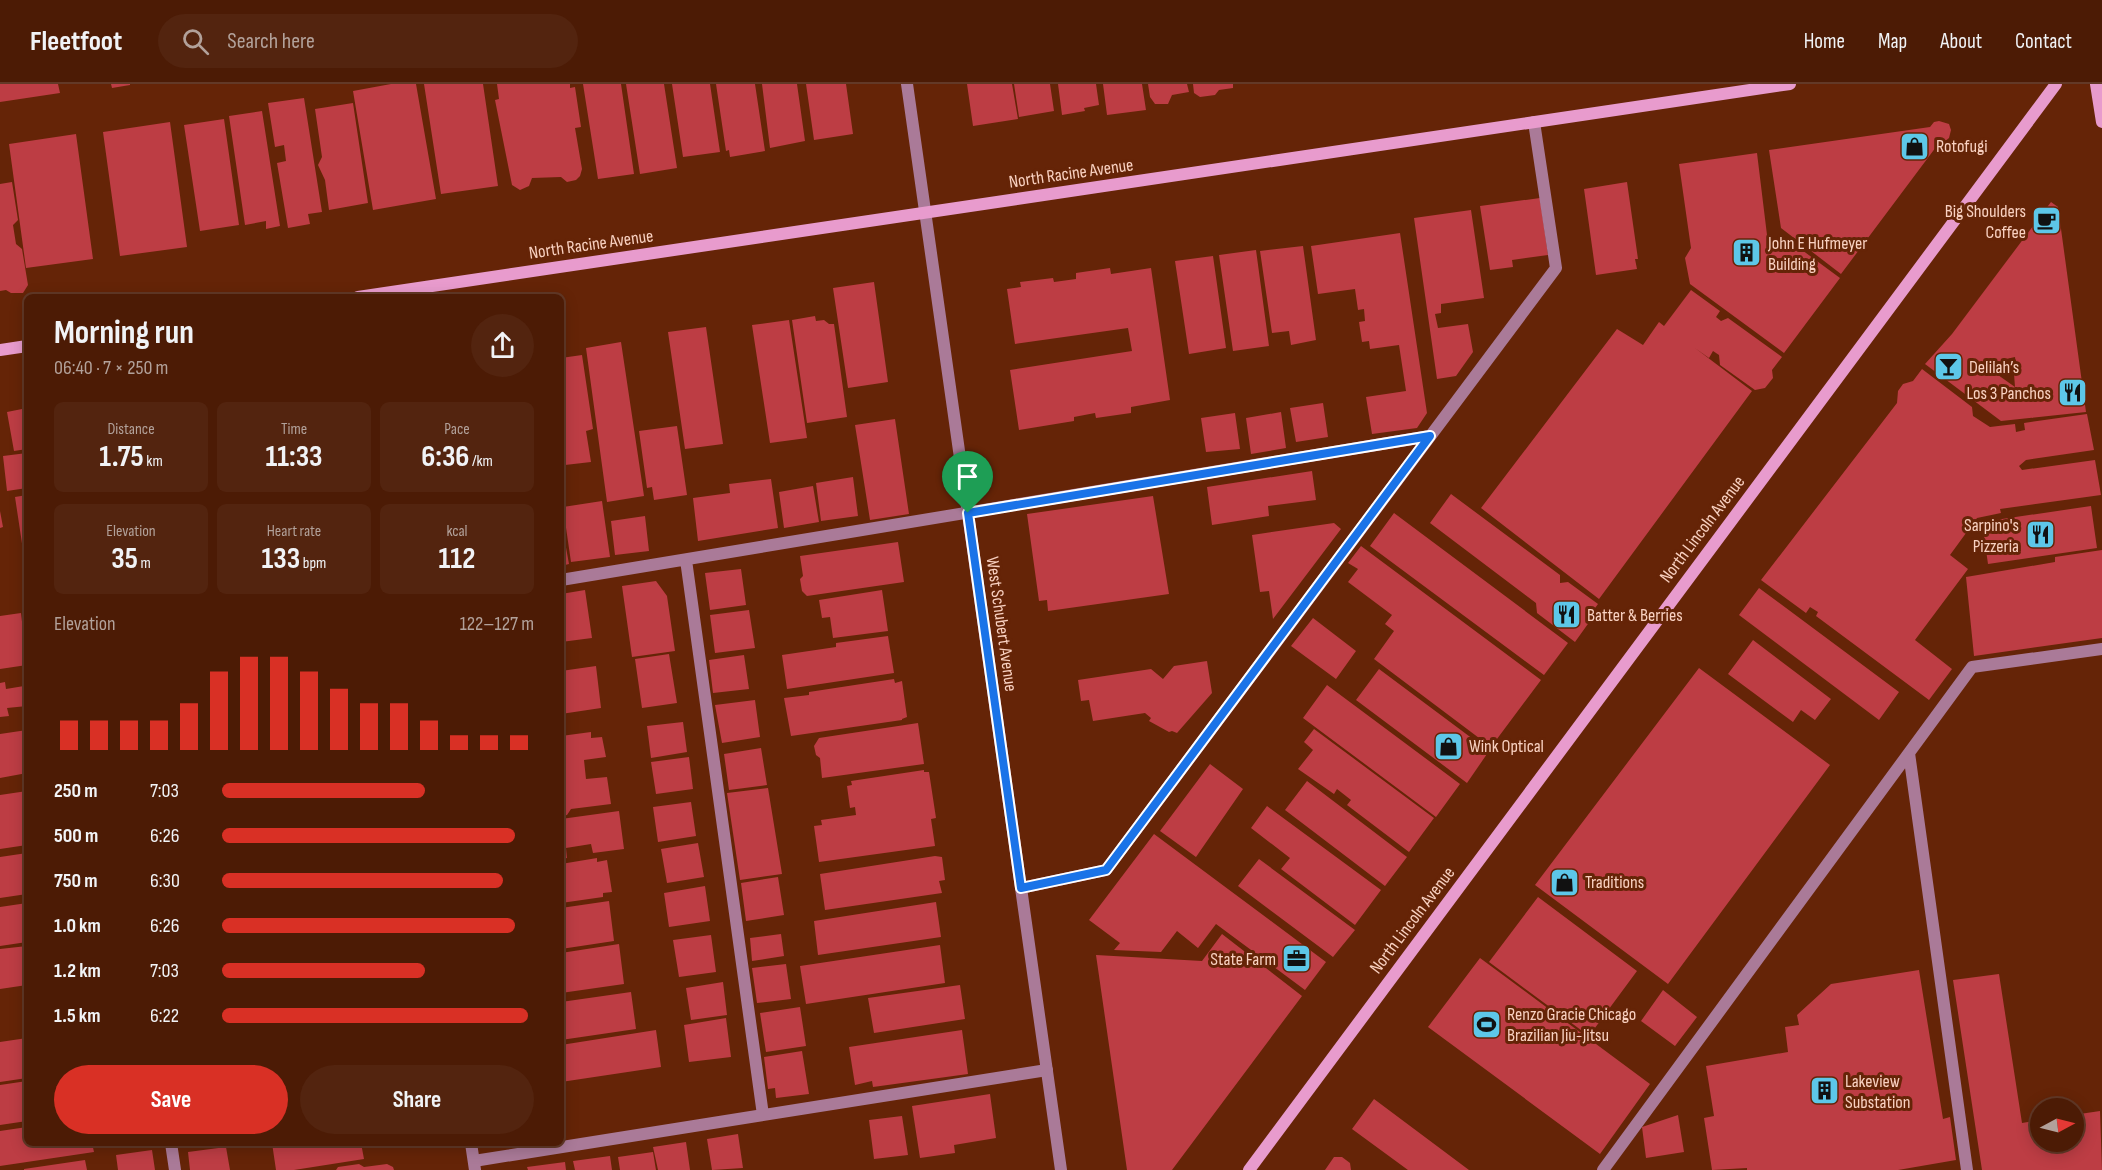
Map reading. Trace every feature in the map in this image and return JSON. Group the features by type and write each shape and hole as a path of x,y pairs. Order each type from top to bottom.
{"street":[{"name":"West Schubert Avenue","path":"907,84 1061,1170"},
{"name":"North Racine Avenue","path":"378,294 1790,84"},
{"name":"North Lincoln Avenue","path":"1249,1170 2056,84"},
{"path":"2096,84 2102,122"},
{"path":"1021,888 1106,870 1556,268 1534,122"},
{"path":"0,350 24,346"},
{"path":"564,580 1430,436"},
{"path":"686,560 763,1115"},
{"path":"1603,1170 1972,667 2102,649"},
{"path":"1909,753 1967,1170"},
{"path":"471,1146 474,1165 763,1115 1047,1070"},
{"path":"171,1146 175,1170"}],"building":[{"path":"0,84 58,84 60,93 0,102"},
{"path":"111,84 130,84 130,85 112,88"},
{"path":"391,84 416,84 436,199 373,210 353,91"},
{"path":"424,84 483,84 498,186 441,194"},
{"path":"497,84 570,84 570,88 575,87 581,127 575,128 582,169 576,180 567,182 561,177 532,178 529,186 520,190 512,185 495,100 499,99"},
{"path":"583,84 621,84 634,174 598,179"},
{"path":"626,84 664,84 677,168 640,174"},
{"path":"672,84 710,84 720,152 683,157"},
{"path":"716,84 755,84 765,151 730,157 729,150 726,151"},
{"path":"762,84 797,84 805,141 770,148"},
{"path":"806,84 846,84 853,134 814,140"},
{"path":"967,84 1012,84 1018,119 973,126"},
{"path":"1014,84 1050,84 1054,111 1019,117"},
{"path":"1058,84 1096,84 1099,105 1084,108 1085,111 1062,115"},
{"path":"1103,84 1142,84 1146,110 1107,115"},
{"path":"1148,84 1187,84 1189,92 1172,95 1168,104 1155,104 1150,97"},
{"path":"1193,84 1233,84 1233,88 1219,90 1215,95 1200,97 1194,93"},
{"path":"304,98 322,212 308,214 310,224 288,228 277,163 286,161 284,145 275,147 268,103"},
{"path":"353,103 368,203 329,210 325,180 318,165 322,157 315,109"},
{"path":"262,111 280,226 266,229 266,221 245,225 229,116"},
{"path":"224,119 239,225 200,231 184,125"},
{"path":"170,122 187,247 120,256 103,132"},
{"path":"1934,122 1949,124 1951,130 1949,138 1939,143 1841,274 1781,228 1769,150 1930,127"},
{"path":"76,134 93,259 26,268 9,144"},
{"name":"John E Hufmeyer Building","path":"1757,153 1767,235 1781,246 1787,239 1840,278 1784,353 1690,284 1685,258 1691,248 1679,164"},
{"path":"12,182 18,220 13,225 16,244 22,249 28,285 23,293 0,291 0,184"},
{"path":"1627,182 1638,259 1635,259 1637,269 1596,275 1584,189"},
{"path":"1540,198 1548,255 1512,260 1513,267 1490,270 1480,206"},
{"path":"2051,202 2058,207 2086,412 2001,421 1925,364 1952,334","holes":["2015,357 2017,374 2014,374 2015,387 1998,375 1996,370 2006,359"]},
{"path":"1471,210 1484,298 1441,304 1441,313 1435,314 1438,328 1468,324 1473,352 1456,376 1437,379 1414,218"},
{"path":"1400,233 1427,413 1417,428 1372,434 1366,397 1406,391 1399,345 1370,349 1369,341 1362,342 1359,322 1365,321 1364,309 1358,310 1355,289 1318,294 1311,246"},
{"path":"1303,246 1316,340 1291,345 1289,331 1272,333 1260,251"},
{"path":"1256,250 1269,346 1233,351 1219,255"},
{"path":"1213,256 1226,348 1189,354 1175,261"},
{"path":"1110,268 1111,274 1151,268 1170,400 1131,407 1131,413 1096,418 1095,413 1074,417 1074,421 1019,430 1010,370 1132,351 1128,328 1015,344 1007,289 1021,287 1020,282 1053,278 1054,282 1076,279 1076,273"},
{"path":"874,282 888,382 848,388 833,288"},
{"path":"1691,290 1720,311 1716,317 1721,321 1728,318 1782,357 1772,370 1773,378 1765,388 1755,390 1720,365 1719,355 1713,351 1709,358 1695,348 1752,391 1599,599 1481,508 1617,329 1643,345 1659,322 1664,326"},
{"path":"815,316 816,321 824,320 829,324 834,324 847,417 807,423 792,320"},
{"path":"789,320 807,438 770,443 752,325"},
{"path":"706,327 723,444 685,449 668,332"},
{"path":"621,342 644,496 607,502 586,348"},
{"path":"582,355 593,429 586,431 591,462 565,465 564,358"},
{"path":"1922,369 1972,407 1973,416 1990,427 2015,424 2016,432 2025,430 2024,423 2087,414 2094,450 2026,460 2019,466 2022,470 2095,460 2101,495 2000,509 2001,513 1977,518 1950,555 1968,569 1915,640 1952,669 1929,700 1816,616 1818,612 1810,607 1806,613 1761,580 1897,403 1898,391 1903,384 1913,381"},
{"path":"1323,403 1328,437 1296,442 1290,408"},
{"path":"24,409 24,449 14,451 7,412"},
{"path":"1281,412 1286,448 1251,454 1246,418"},
{"path":"1235,413 1240,449 1206,452 1201,418"},
{"path":"895,419 909,514 870,520 855,425"},
{"path":"677,426 687,495 654,500 652,487 647,488 639,431"},
{"path":"24,453 24,488 7,491 3,456"},
{"path":"1312,471 1316,500 1268,506 1269,516 1212,525 1207,487"},
{"path":"853,477 858,516 821,521 816,483"},
{"path":"771,479 778,528 698,541 693,498 730,493 729,484"},
{"path":"813,486 819,522 784,528 779,492"},
{"path":"1451,494 1560,575 1560,583 1568,582 1598,604 1587,619 1590,621 1575,642 1537,613 1536,603 1430,523"},
{"path":"24,496 24,557 15,497"},
{"path":"1153,496 1169,594 1048,611 1047,600 1039,601 1027,514"},
{"path":"602,501 610,557 571,562 564,507"},
{"name":"Sarpino's Pizzeria","path":"2091,506 2097,548 1988,564 1982,522"},
{"path":"0,511 3,527 0,528"},
{"path":"1394,513 1568,643 1544,675 1370,546"},
{"path":"645,516 649,551 615,555 611,521"},
{"path":"1334,523 1341,529 1273,619 1269,591 1260,592 1252,535"},
{"path":"564,536 569,564 564,565"},
{"path":"898,542 904,582 807,596 802,591 800,579 803,576 800,556"},
{"path":"1361,546 1541,680 1491,747 1374,659 1394,631 1385,624 1392,615 1348,582 1358,569 1348,563"},
{"path":"2102,550 2102,638 1974,656 1966,577 2055,562 2055,557"},
{"path":"741,569 746,605 710,610 705,573"},
{"path":"656,581 667,596 675,651 632,657 622,586"},
{"path":"1759,588 1899,692 1879,720 1739,615"},
{"path":"585,590 592,638 564,642 564,594"},
{"path":"882,590 888,631 833,638 830,617 822,618 819,600"},
{"path":"749,610 755,648 715,653 710,615"},
{"path":"21,613 24,665 0,669 0,616"},
{"path":"1313,618 1356,651 1336,679 1291,646"},
{"path":"888,636 894,673 787,689 782,655 836,647 836,643"},
{"path":"1753,640 1831,699 1815,720 1801,710 1793,722 1728,674"},
{"path":"669,654 677,703 642,708 635,659"},
{"path":"744,655 749,689 713,693 709,660"},
{"path":"1207,661 1212,693 1177,733 1169,732 1149,721 1151,718 1145,713 1093,721 1089,700 1081,701 1078,680 1151,669 1163,679 1174,666"},
{"path":"596,666 601,708 564,714 564,671"},
{"path":"1699,668 1830,765 1668,984 1535,885"},
{"path":"1379,669 1489,751 1467,783 1356,700"},
{"path":"894,679 895,683 902,681 907,717 902,720 791,736 784,698"},
{"path":"5,682 6,689 24,686 24,706 7,708 9,716 0,717 0,683"},
{"path":"1327,685 1460,784 1436,817 1303,718"},
{"path":"755,700 760,737 722,743 715,705"},
{"path":"683,722 687,752 651,758 647,726"},
{"path":"918,723 924,764 822,778 820,758 816,755 814,746 819,738"},
{"path":"1314,729 1434,818 1409,852 1347,805 1351,800 1337,789 1334,794 1298,769 1313,750 1304,742"},
{"path":"24,730 24,774 0,778 0,734"},
{"path":"591,732 591,738 602,737 606,757 584,760 586,779 607,777 611,804 571,809 564,816 564,736"},
{"path":"761,748 767,785 729,790 724,754"},
{"path":"689,757 693,789 656,794 651,762"},
{"path":"1210,764 1243,789 1196,857 1160,831"},
{"path":"924,770 924,772 929,772 936,818 931,819 935,846 819,862 814,826 822,825 821,820 856,815 855,807 850,808 847,786 852,785 851,781"},
{"path":"1307,781 1407,857 1385,886 1285,810"},
{"path":"768,788 782,874 740,880 727,793"},
{"path":"24,791 24,845 0,849 0,795"},
{"path":"691,802 696,836 658,842 653,807"},
{"path":"1267,806 1381,890 1355,925 1281,869 1290,858 1251,828"},
{"path":"619,811 624,849 593,853 591,844 566,848 567,858 564,858 564,819"},
{"path":"1154,834 1326,962 1305,990 1216,924 1198,948 1177,931 1161,952 1114,950 1120,943 1089,920"},
{"path":"698,843 704,877 667,883 661,849"},
{"path":"24,853 24,894 0,898 0,857"},
{"path":"935,856 942,857 945,880 939,881 942,893 825,910 820,874"},
{"path":"597,858 597,862 607,860 612,892 603,893 603,897 564,903 564,864"},
{"path":"1259,859 1355,930 1333,957 1238,886"},
{"path":"778,877 784,915 746,921 741,883"},
{"path":"705,886 710,921 669,927 664,893"},
{"path":"1538,897 1637,971 1589,1036 1489,962"},
{"path":"609,901 614,941 564,949 564,908"},
{"path":"936,902 941,937 818,955 814,921"},
{"path":"24,903 24,942 0,946 0,907"},
{"path":"781,934 784,956 752,961 750,938"},
{"path":"1222,934 1302,996 1172,1170 1127,1170 1096,955 1202,961"},
{"path":"711,935 716,972 679,977 673,940"},
{"path":"619,944 624,984 564,993 564,953"},
{"path":"940,945 945,983 806,1004 800,966"},
{"path":"24,946 24,985 0,989 0,949"},
{"path":"1480,958 1650,1084 1600,1154 1428,1027"},
{"path":"786,964 791,999 757,1003 752,968"},
{"name":"Lakeview Substation","path":"1919,970 1943,1119 1950,1117 1956,1160 1898,1170 1747,1170 1747,1168 1712,1170 1704,1118 1714,1116 1706,1066 1788,1052 1785,1027 1799,1025 1797,1015 1831,984"},
{"path":"1999,974 2022,1123 2030,1122 2030,1152 2084,1152 2084,1113 2100,1111 2102,1170 1982,1170 1953,980"},
{"path":"723,982 727,1015 691,1020 686,988"},
{"path":"960,985 965,1019 874,1033 868,998"},
{"path":"1663,990 1697,1017 1675,1046 1641,1021"},
{"path":"631,992 636,1029 564,1040 564,1002"},
{"path":"800,1007 806,1046 766,1052 760,1013"},
{"path":"726,1018 731,1057 689,1062 684,1025"},
{"path":"656,1030 661,1067 564,1082 564,1045"},
{"path":"962,1030 968,1074 873,1087 872,1081 855,1085 849,1047"},
{"path":"24,1038 24,1078 0,1082 0,1042"},
{"path":"802,1051 809,1094 776,1098 775,1088 768,1089 764,1057"},
{"path":"24,1081 24,1121 0,1125 0,1085"},
{"path":"990,1094 996,1138 954,1145 955,1153 920,1158 912,1106"},
{"path":"1374,1099 1469,1170 1408,1170 1352,1129"},
{"path":"1678,1115 1684,1152 1646,1158 1642,1127"},
{"path":"902,1116 908,1155 874,1159 869,1120"},
{"path":"24,1127 24,1146 93,1146 94,1152 0,1166 0,1131"},
{"path":"738,1134 743,1168 712,1170 707,1139"},
{"path":"686,1142 690,1170 658,1170 653,1147"},
{"path":"272,1146 362,1146 364,1159 294,1170 276,1170"},
{"path":"226,1147 230,1170 190,1170 188,1152"},
{"path":"152,1150 155,1170 118,1170 116,1155"},
{"path":"653,1152 656,1170 620,1170 618,1157"},
{"path":"610,1156 612,1170 575,1170 573,1161"},
{"path":"1334,1157 1342,1157 1350,1163 1351,1170 1325,1170"},
{"path":"85,1160 87,1170 24,1170 24,1169"},
{"path":"565,1162 566,1170 528,1170 527,1167"},
{"path":"359,1164 364,1167 387,1164 394,1170 336,1170 338,1167"}],"place":[{"name":"Rotofugi","path":"1915,146"},
{"name":"Big Shoulders Coffee","path":"2047,221"},
{"name":"John E Hufmeyer Building","path":"1747,253"},
{"name":"Delilah’s","path":"1948,367"},
{"name":"Los 3 Panchos","path":"2072,393"},
{"name":"Sarpino's Pizzeria","path":"2040,535"},
{"name":"Batter & Berries","path":"1566,615"},
{"name":"Wink Optical","path":"1448,746"},
{"name":"Traditions","path":"1564,882"},
{"name":"State Farm","path":"1297,959"},
{"name":"Renzo Gracie Chicago Brazilian Jiu-Jitsu","path":"1486,1024"},
{"name":"Lakeview Substation","path":"1824,1091"}],"route":[{"path":"1430,436 1106,870 1021,888 968,513 1185,477 1430,436"}]}
